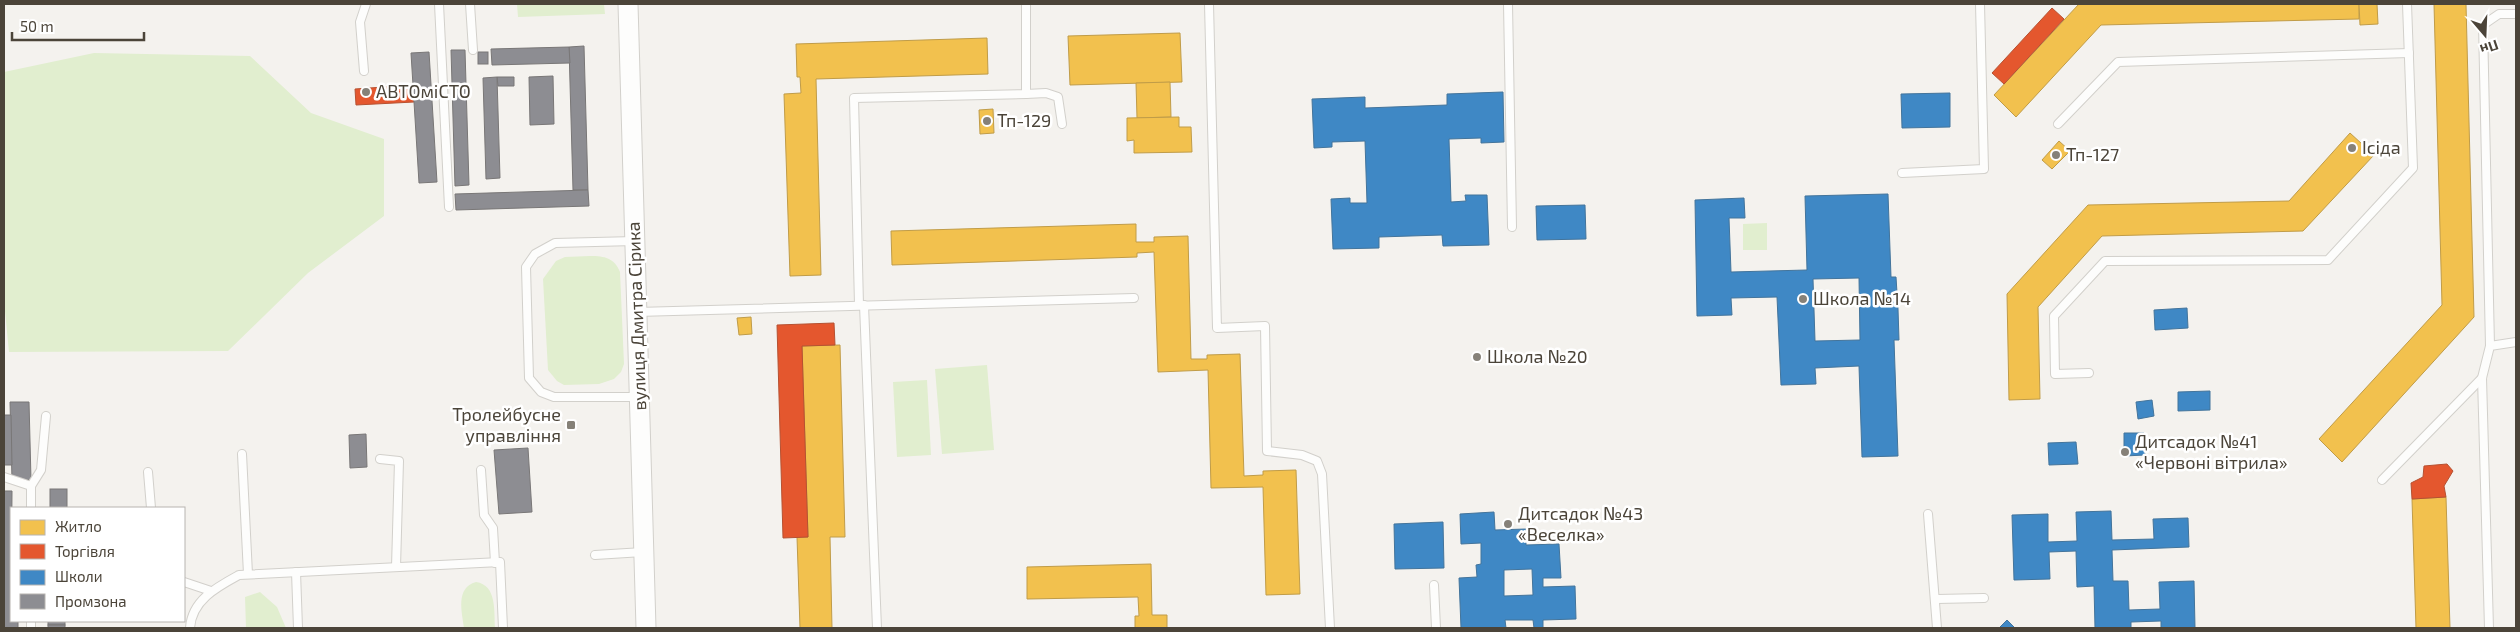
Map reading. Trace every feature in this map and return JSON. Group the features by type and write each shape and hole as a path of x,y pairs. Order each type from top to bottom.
{"street":[{"name":"вулиця Дмитра Сірика","path":"628,4 646,628"}],"lane":[{"path":"364,71 360,22 366,4"},
{"path":"440,4 449,207"},
{"path":"470,4 473,50"},
{"path":"1026,4 1026,94"},
{"path":"1209,4 1217,328 1265,326 1267,452 1302,455 1317,461 1322,474 1330,628"},
{"path":"1508,4 1512,227"},
{"path":"1902,173 1984,169 1980,4"},
{"path":"2089,373 2055,374 2054,316 2105,261 2328,260 2413,168 2407,4"},
{"path":"2489,628 2482,378 2490,346 2483,25 2499,14 2516,14"},
{"path":"2058,124 2118,62 2409,53"},
{"path":"877,628 861,305 854,98 1046,93 1058,97 1062,124"},
{"path":"635,241 555,243 535,254 526,266 528,361 530,378 541,392 554,397 640,397"},
{"path":"637,312 1134,298"},
{"path":"2490,346 2516,342"},
{"path":"2382,480 2482,378"},
{"path":"31,507 31,486 41,470 46,416"},
{"path":"242,454 248,574"},
{"path":"380,459 399,461 396,567"},
{"path":"481,470 484,515 493,528 495,563"},
{"path":"148,472 151,507"},
{"path":"4,477 31,486"},
{"path":"1928,514 1937,628"},
{"path":"595,555 644,552"},
{"path":"190,628 194,610 211,591 239,575 500,562 504,628"},
{"path":"296,572 298,628"},
{"path":"185,582 211,591"},
{"path":"1434,584 1436,628"},
{"path":"1936,599 1984,598"}],"green space":[{"path":"517,4 604,4 605,14 518,17"},
{"path":"94,53 250,56 311,113 384,139 384,216 308,273 228,351 9,352 4,301 4,72"},
{"path":"1767,223 1767,250 1743,250 1743,224"},
{"path":"590,256 612,261 620,272 624,364 621,372 614,379 599,384 564,385 557,381 548,370 543,279 556,261 565,257"},
{"path":"987,365 994,450 942,454 935,369"},
{"path":"927,380 931,455 897,457 893,382"},
{"path":"476,582 483,584 491,593 495,628 464,628 461,608 462,595 469,585"},
{"path":"260,592 277,607 286,628 246,628 245,597"}],"building: Житло":[{"path":"2079,4 2359,4 2359,19 2101,25 2016,117 1994,95"},
{"path":"2359,4 2377,4 2378,24 2360,25"},
{"path":"2434,4 2466,4 2474,317 2342,462 2319,439 2442,305"},
{"path":"1180,33 1182,82 1070,85 1068,36"},
{"path":"987,38 988,74 816,79 821,275 790,276 784,94 801,93 800,77 797,77 796,44"},
{"path":"1170,82 1171,117 1137,118 1136,83"},
{"name":"Тп-129","path":"993,109 994,133 980,134 979,110"},
{"path":"1179,117 1179,127 1191,127 1192,152 1134,153 1134,140 1127,141 1127,118"},
{"path":"2350,133 2374,155 2303,231 2102,236 2038,307 2040,399 2009,400 2007,294 2088,205 2289,201"},
{"name":"Тп-127","path":"2059,141 2070,151 2052,169 2042,160"},
{"path":"1136,224 1136,242 1154,242 1154,237 1188,236 1191,359 1207,359 1207,355 1240,354 1244,476 1263,475 1263,471 1296,470 1300,594 1266,595 1263,487 1211,488 1208,370 1158,372 1154,252 1137,253 1137,257 892,265 891,231"},
{"path":"751,317 752,334 739,335 737,318"},
{"path":"840,345 845,537 830,537 832,628 800,628 797,537 808,537 802,346"},
{"path":"2446,497 2450,628 2416,628 2412,499"},
{"path":"1151,564 1152,615 1167,615 1167,628 1135,628 1135,616 1139,616 1138,597 1027,599 1027,567"}],"building: Торгівля":[{"path":"2052,8 2064,19 2004,84 1992,73"},
{"path":"413,85 414,102 356,105 355,89"},
{"path":"834,323 835,345 802,346 808,537 783,538 777,325"},
{"path":"2447,464 2453,471 2444,486 2446,497 2412,499 2411,483 2423,477 2424,466"}],"building: Школи":[{"path":"1503,92 1504,142 1481,143 1481,138 1449,139 1451,202 1466,201 1465,195 1487,195 1489,245 1443,246 1442,235 1379,237 1379,248 1333,249 1331,199 1350,198 1350,203 1367,203 1365,141 1332,142 1332,147 1314,148 1312,99 1365,97 1365,108 1447,105 1447,94"},
{"path":"1950,93 1950,127 1902,128 1901,94"},
{"path":"1888,194 1891,277 1896,277 1898,309 1899,340 1894,340 1898,456 1862,457 1859,366 1815,368 1816,384 1781,385 1777,297 1731,298 1732,315 1697,316 1695,200 1744,198 1745,218 1729,218 1731,272 1807,270 1805,196","holes":["1859,278 1860,340 1815,341 1813,279"]},
{"path":"1585,205 1586,239 1537,240 1536,206"},
{"path":"2187,308 2188,328 2155,330 2154,310"},
{"path":"2210,391 2210,410 2178,411 2178,392"},
{"path":"2152,400 2154,416 2138,419 2136,402"},
{"path":"2124,433 2144,433 2145,455 2124,456"},
{"path":"2076,442 2078,464 2049,465 2048,443"},
{"path":"2111,511 2112,540 2154,539 2153,519 2188,518 2189,547 2112,550 2113,581 2128,581 2129,610 2160,609 2159,582 2194,581 2195,628 2161,628 2161,621 2131,622 2131,628 2095,628 2094,586 2077,587 2076,551 2049,552 2050,579 2014,580 2012,515 2048,514 2048,542 2077,541 2076,512"},
{"path":"1494,512 1495,530 1526,529 1526,545 1559,544 1561,578 1543,578 1543,587 1575,586 1576,619 1543,620 1543,628 1534,628 1533,620 1505,620 1506,628 1461,628 1459,578 1477,577 1476,565 1481,564 1481,543 1461,544 1460,514","holes":["1532,569 1533,595 1504,596 1504,570"]},
{"path":"1443,522 1444,568 1395,569 1394,524"},
{"path":"2007,620 2015,628 1999,628"}],"building: Промзона":[{"path":"584,46 588,190 573,190 569,47"},
{"path":"569,47 570,63 492,65 491,49"},
{"path":"451,50 465,50 469,185 455,186"},
{"path":"429,52 437,182 419,183 411,53"},
{"path":"478,52 488,52 488,64 478,64"},
{"path":"553,76 554,124 530,125 529,77"},
{"path":"497,77 514,77 514,86 498,86"},
{"path":"497,77 500,178 486,179 483,78"},
{"path":"588,190 589,206 456,210 455,194"},
{"path":"10,402 29,402 31,480 12,480"},
{"path":"4,415 11,415 12,465 4,465"},
{"path":"366,434 367,467 350,468 349,435"},
{"path":"528,448 532,512 499,514 494,450"},
{"path":"50,489 67,489 67,507 50,507"},
{"path":"4,491 12,491 12,507 10,507 10,622 18,622 18,628 4,628"},
{"path":"48,622 65,622 65,625 48,625"},
{"path":"48,625 65,625 65,628 48,628"}],"place":[{"name":"АВТОміСТО","path":"366,92"},
{"name":"Тп-129","path":"987,121"},
{"name":"Ісіда","path":"2352,148"},
{"name":"Тп-127","path":"2056,155"},
{"name":"Школа №14","path":"1803,299"},
{"name":"Школа №20","path":"1477,357"},
{"name":"Тролейбусне управління","path":"571,425"},
{"name":"Дитсадок №41 «Червоні вітрила»","path":"2125,452"},
{"name":"Дитсадок №43 «Веселка»","path":"1508,524"}]}
